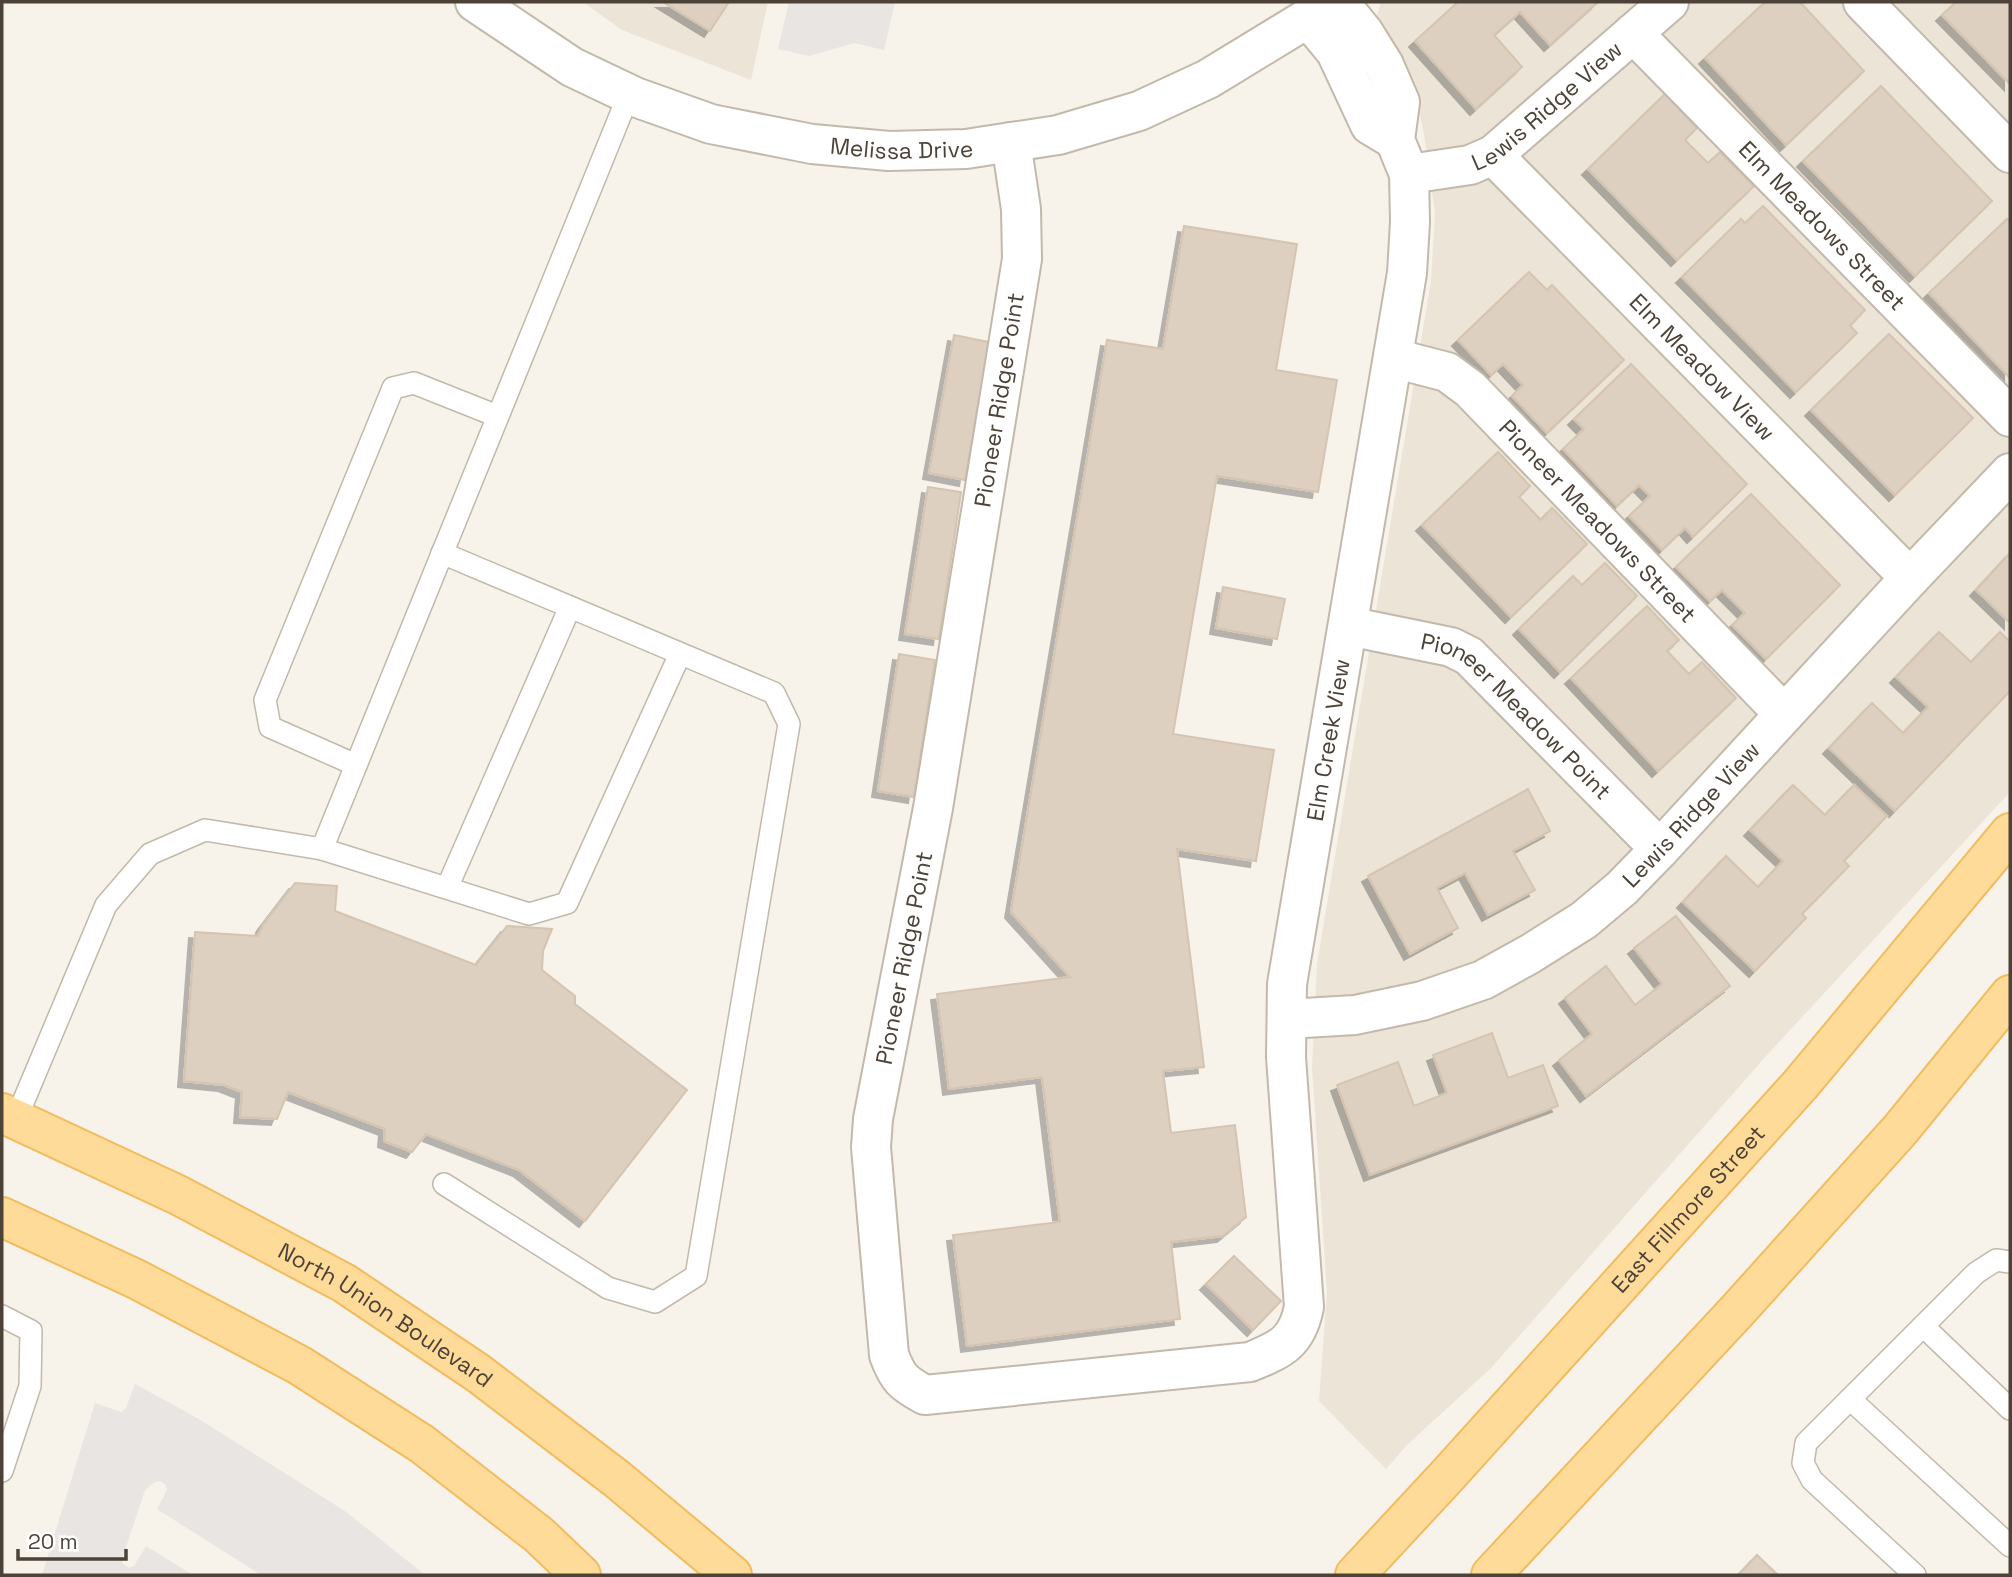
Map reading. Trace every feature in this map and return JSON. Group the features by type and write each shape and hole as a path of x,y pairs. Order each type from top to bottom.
{"main road":[{"name":"East Fillmore Street","path":"1355,1575 1800,1085 2010,833"},
{"path":"1492,1575 1728,1321 1900,1130 2010,996"},
{"name":"North Union Boulevard","path":"9,1116 178,1195 344,1283 478,1373 617,1479 732,1575"},
{"path":"2,1217 136,1279 299,1365 422,1444 538,1535 580,1575"}],"street":[{"name":"Melissa Drive","path":"475,2 518,14 572,67 629,94 711,124 812,144 889,151 967,149 1058,135 1139,111 1208,79 1324,7"},
{"name":"Lewis Ridge View","path":"1402,157 1470,165 1493,155 1669,2"},
{"path":"1863,2 2010,153"},
{"path":"1324,7 1336,52 1370,125 1402,157"},
{"name":"Elm Meadows Street","path":"1633,33 2010,416"},
{"name":"Pioneer Ridge Point","path":"1011,142 1021,209 1021,258 933,808 873,1119 871,1147 888,1355 895,1373 907,1385 925,1395 1250,1362 1272,1353 1288,1342"},
{"name":"Elm Meadow View","path":"1493,155 1910,578"},
{"name":"Elm Creek View","path":"1288,1342 1300,1325 1304,1307 1286,1057 1287,984 1407,273 1409,222 1402,157"},
{"name":"Pioneer Meadows Street","path":"1393,358 1447,372 1469,389 1784,714"},
{"name":"Lewis Ridge View","path":"1287,1019 1355,1014 1422,1000 1483,980 1584,920 1622,888 1660,849 2010,473"},
{"name":"Pioneer Meadow Point","path":"1348,626 1451,647 1469,656 1660,849"}],"lane":[{"path":"322,849 629,94"},
{"path":"356,765 270,727 265,700 393,388 414,383 498,416"},
{"path":"442,553 774,693 789,724 696,1276 655,1302 608,1288 444,1184"},
{"path":"447,888 570,607"},
{"path":"9,1116 106,905 150,854 205,830 322,849 529,914 567,903 680,653"},
{"path":"1914,1575 1812,1480 1803,1463 1806,1443 1976,1273 1996,1260 2010,1262"},
{"path":"2,1316 31,1331 30,1386 2,1471"},
{"path":"1923,1326 2010,1409"},
{"path":"1850,1399 2010,1546"}],"shaded area":[{"path":"583,2 768,2 751,80 622,30"},
{"path":"789,2 895,2 884,50 854,43 809,56 778,49"},
{"path":"1381,2 2010,2 2010,792 1767,1055 1491,1368 1407,1445 1386,1469 1319,1401 1327,1293 1312,1068 1317,964 1431,281 1435,213 1424,134 1420,116 1376,20"},
{"path":"135,1384 197,1418 345,1511 425,1575 261,1575 157,1509 167,1490 165,1484 160,1481 145,1490 122,1563 129,1568 134,1566 146,1546 193,1575 42,1575 95,1403 121,1412 126,1408"}],"building":[{"path":"663,2 729,2 710,31"},
{"path":"1458,2 1597,3 1550,45 1520,12 1494,35 1522,67 1476,109 1415,41"},
{"path":"1765,2 1800,2 1864,71 1786,145 1705,58"},
{"path":"1956,2 2010,2 2010,84 1942,15"},
{"path":"1881,86 1992,201 1915,276 1803,161"},
{"path":"1665,94 1697,128 1685,140 1708,163 1720,152 1754,186 1677,260 1588,169"},
{"path":"1763,206 1865,310 1850,326 1857,333 1796,392 1682,277 1741,219 1745,223"},
{"path":"2007,219 2010,222 2010,378 1929,293"},
{"path":"1184,226 1297,244 1276,370 1337,380 1318,492 1217,476 1173,734 1274,750 1256,861 1177,849 1204,1067 1163,1071 1171,1133 1235,1125 1246,1217 1223,1236 1171,1242 1180,1319 967,1346 953,1235 1060,1222 1042,1077 949,1089 937,994 1070,977 1011,912 1107,340 1163,349"},
{"path":"1529,272 1547,290 1552,285 1624,360 1547,433 1512,396 1523,385 1503,364 1491,375 1458,340"},
{"path":"1889,334 1973,418 1895,495 1811,410"},
{"path":"954,335 989,342 965,480 929,473"},
{"path":"1631,364 1747,484 1693,537 1685,528 1662,550 1629,516 1650,496 1639,485 1617,506 1563,449 1584,429 1574,419"},
{"path":"1498,452 1530,486 1519,497 1541,520 1552,508 1587,544 1511,617 1422,525"},
{"path":"928,487 961,492 939,639 905,634"},
{"path":"1751,494 1840,585 1766,659 1732,625 1745,613 1722,590 1710,601 1676,567"},
{"path":"2010,553 2010,623 1976,590"},
{"path":"1605,563 1637,596 1560,672 1519,629 1573,576 1582,585"},
{"path":"1223,587 1285,599 1277,639 1216,628"},
{"path":"1647,606 1679,640 1667,651 1689,674 1702,662 1736,698 1658,771 1571,678"},
{"path":"1939,632 1971,662 2000,632 2010,642 2010,691 1895,811 1829,748 1872,703 1903,733 1928,707 1896,677"},
{"path":"899,654 935,660 914,797 878,791"},
{"path":"1793,785 1825,815 1854,785 1887,816 1844,861 1849,866 1802,914 1806,918 1755,971 1683,902 1726,856 1758,887 1783,861 1750,830"},
{"path":"1528,789 1550,831 1513,851 1535,890 1488,915 1465,873 1437,888 1458,928 1410,954 1368,876"},
{"path":"295,883 337,886 335,911 476,965 507,926 552,929 543,951 542,970 575,996 575,1004 687,1090 585,1221 519,1170 426,1134 412,1152 384,1141 385,1129 288,1092 277,1119 240,1117 242,1092 224,1085 184,1081 195,932 258,936 263,925"},
{"path":"1676,916 1730,986 1586,1096 1559,1060 1592,1034 1565,998 1606,966 1635,1005 1662,984 1634,948"},
{"path":"1492,1033 1508,1078 1543,1065 1558,1106 1370,1175 1337,1085 1398,1062 1414,1106 1447,1093 1433,1055"},
{"path":"1234,1256 1281,1301 1253,1330 1206,1284"},
{"path":"1757,1555 1778,1575 1738,1575"}]}
